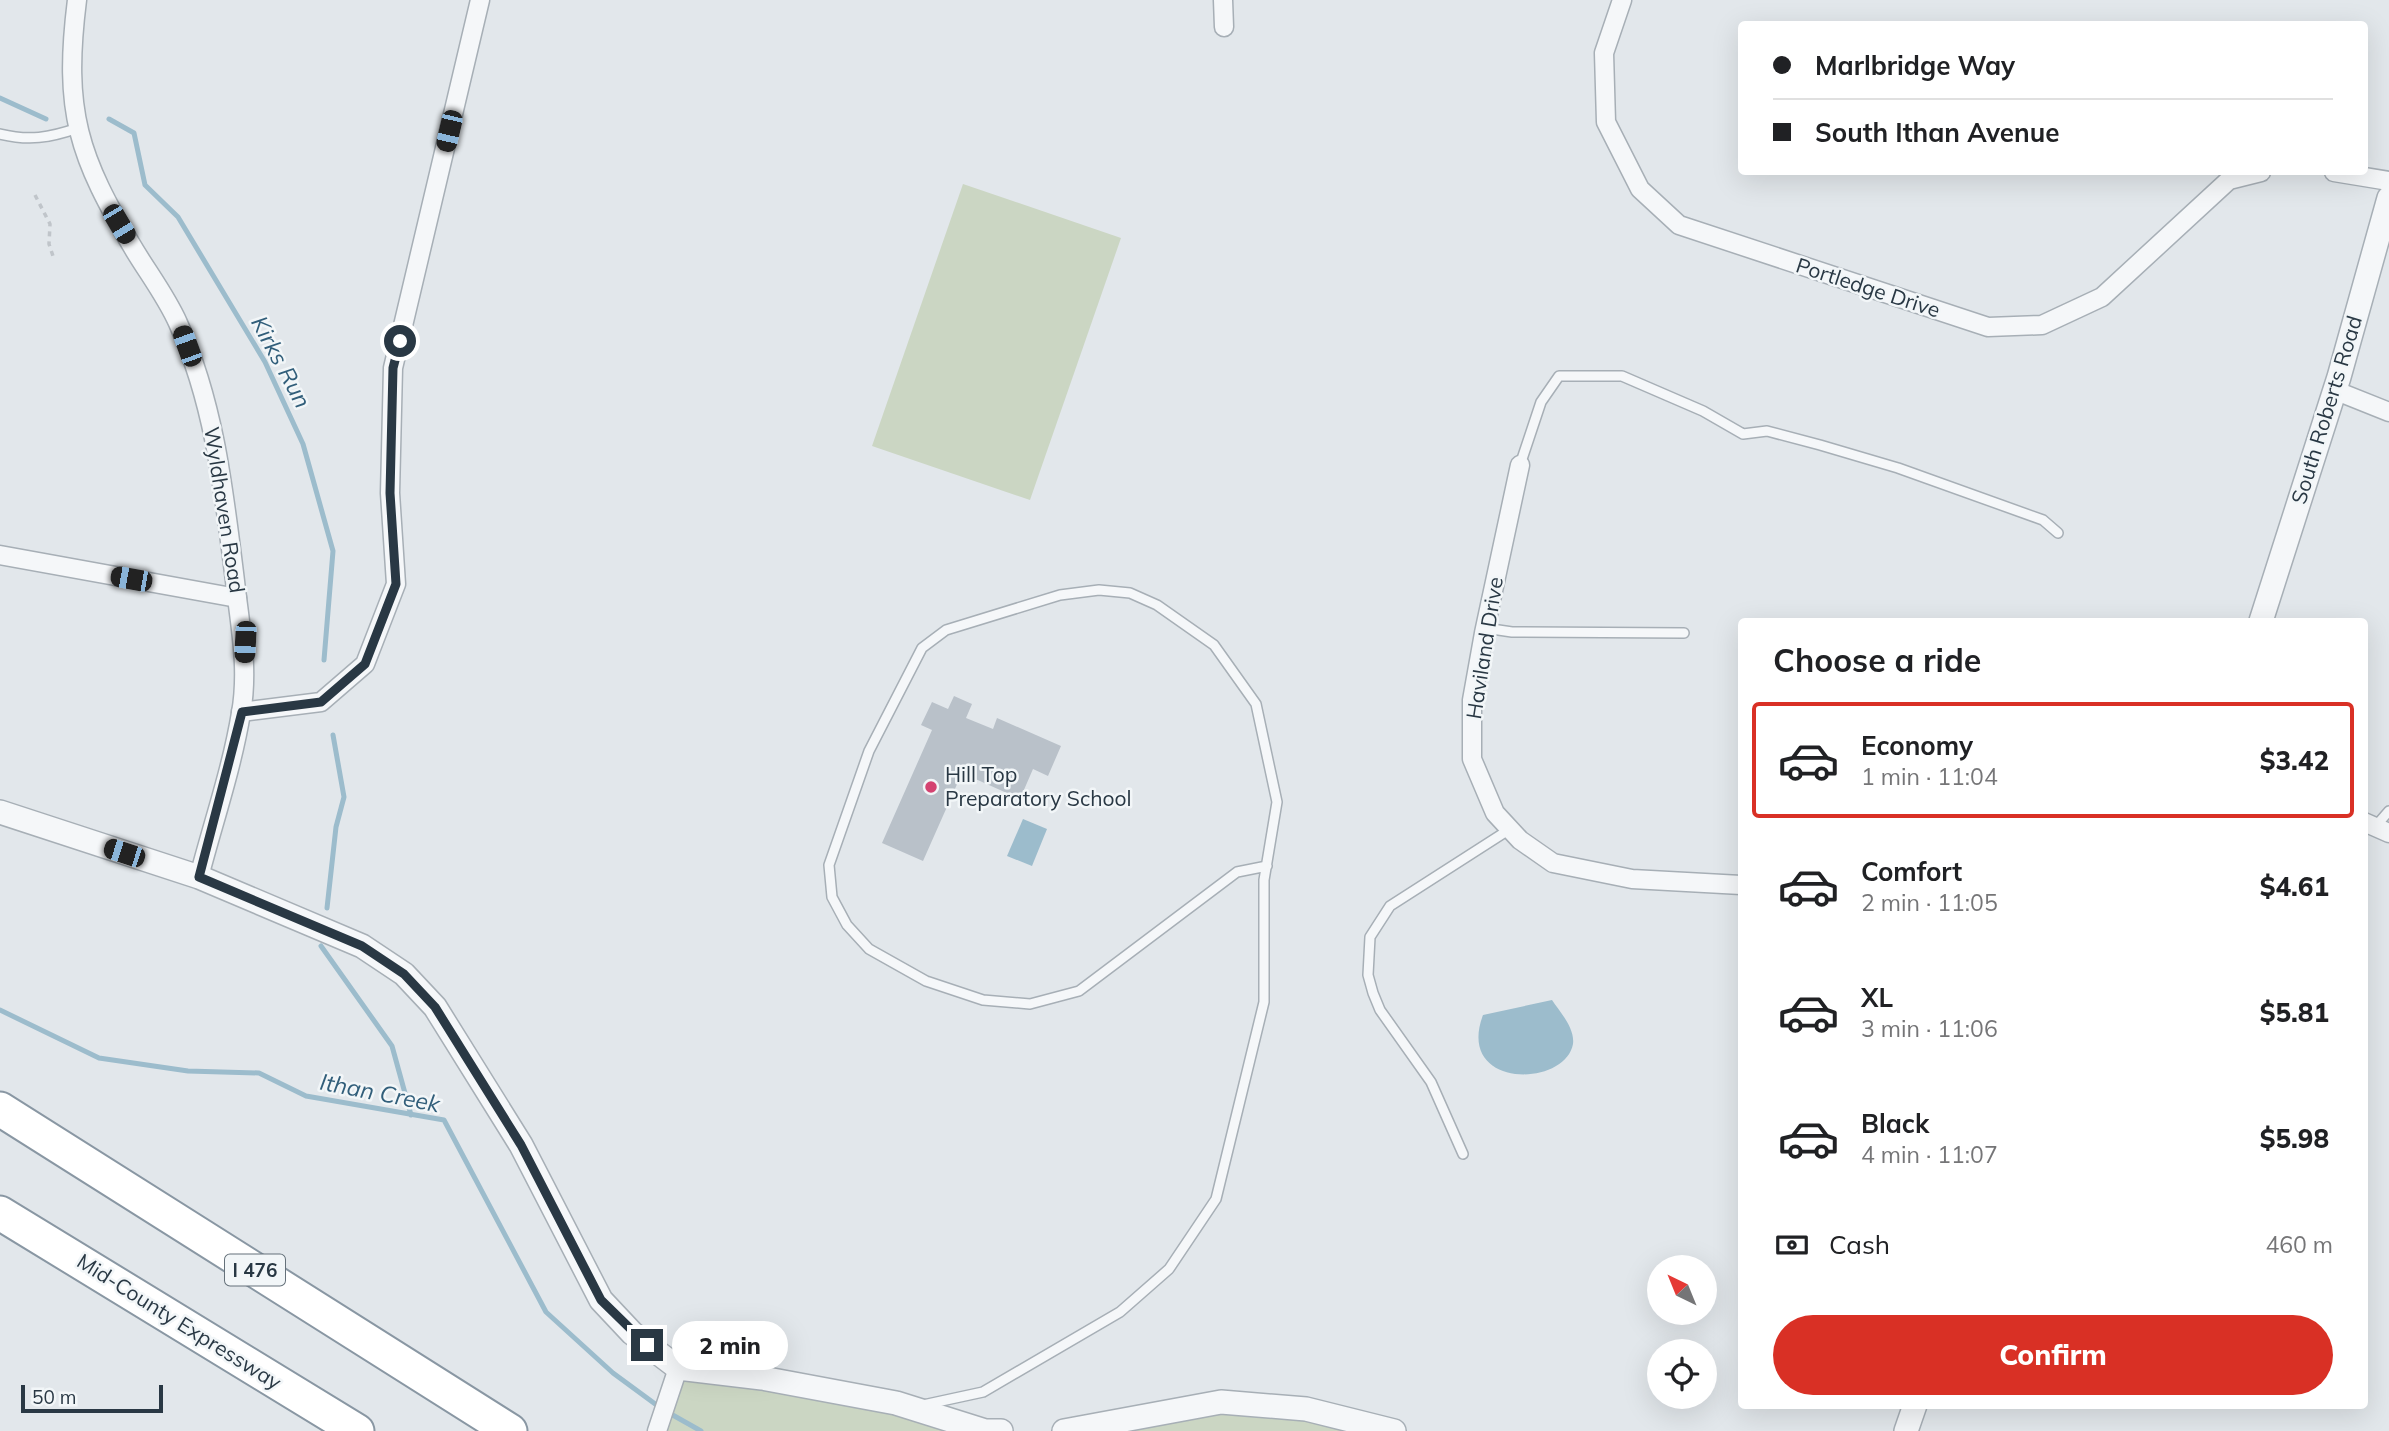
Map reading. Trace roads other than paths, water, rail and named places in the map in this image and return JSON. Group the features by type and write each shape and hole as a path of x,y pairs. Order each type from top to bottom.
{"highway":[{"name":"I 476","path":"0,1109 510,1431"},
{"name":"Mid-County Expressway","path":"0,1213 357,1431"}],"street":[{"name":"Wyldhaven Road","path":"77,0 71,44 72,99 82,149 101,194 178,322 204,393 221,466 245,642 242,712 199,877"},
{"path":"242,712 321,702 365,664 396,584 390,493 393,368 480,0"},
{"path":"1223,0 1224,27"},
{"name":"Portledge Drive","path":"1622,0 1604,53 1606,122 1640,190 1679,225 1988,327 2042,325 2102,297 2229,180 2249,175"},
{"path":"2352,175 2389,181"},
{"name":"South Roberts Road","path":"2262,618 2334,390 2389,198"},
{"path":"2334,390 2389,412"},
{"name":"Haviland Drive","path":"1520,466 1472,700 1472,760 1495,813 1510,829 1553,863 1632,879 1738,885"},
{"path":"0,555 237,598"},
{"path":"0,812 199,877 362,946 404,974 435,1007 521,1145 601,1300 632,1334 678,1368 762,1378 911,1408 985,1431 1001,1431"},
{"path":"661,1418 678,1368"},
{"path":"1064,1431 1221,1402 1306,1409 1394,1431"},
{"path":"1906,1431 1914,1409"}],"lane":[{"path":"0,134 26,140 50,138 78,128"},
{"path":"1520,466 1541,402 1559,376 1622,376 1703,411 1743,434 1767,431 1898,468 2043,520 2058,533"},
{"path":"911,1408 983,1392 1120,1312 1169,1269 1216,1199 1264,1002 1264,880 1267,866 1277,802 1256,704 1214,645 1157,605 1130,593 1099,590 1060,595 946,630 922,648 869,751 829,865 832,897 847,925 869,949 926,981 983,1000 1030,1004 1079,991 1237,872 1267,866"},
{"path":"1485,628 1512,632 1684,633"},
{"path":"2376,827 2389,811"},
{"path":"1463,1154 1432,1082 1377,1002 1368,975 1370,937 1390,906 1510,829"}],"water":[{"path":"1023,819 1047,829 1032,866 1007,856"},
{"path":"1552,1000 1572,1032 1573,1044 1566,1058 1552,1068 1534,1074 1514,1074 1497,1068 1484,1057 1478,1039 1483,1015"}],"waterway":[{"name":"Kirks Run","path":"0,98 46,119"},
{"name":"Kirks Run","path":"109,119 134,133 145,185 178,217 265,362 303,444 333,551 324,660"},
{"name":"Kirks Run","path":"327,908 336,827 344,797 333,735"},
{"name":"Kirks Run","path":"321,946 392,1046 411,1115"},
{"name":"Ithan Creek","path":"0,1010 99,1058 188,1071 259,1073 306,1096 444,1120 546,1312 613,1373 662,1409 701,1431"}],"place":[{"name":"Hill Top Preparatory School","path":"931,787"}]}
